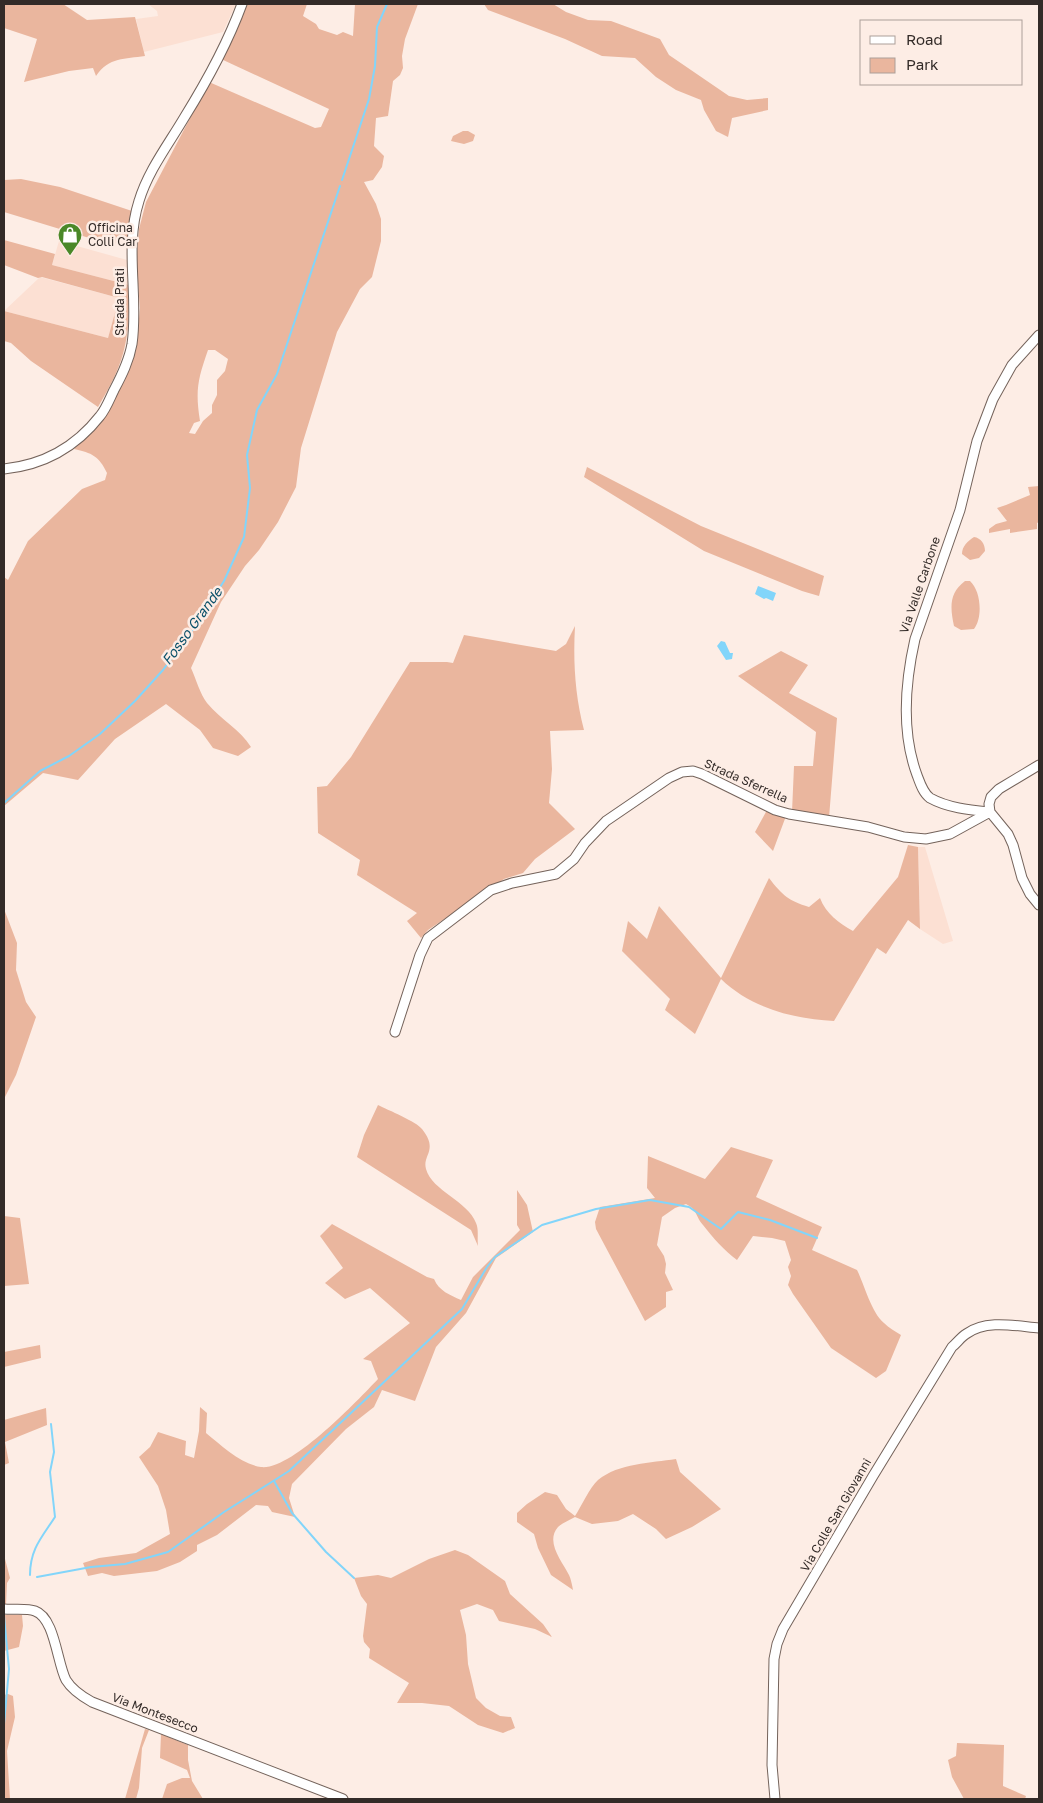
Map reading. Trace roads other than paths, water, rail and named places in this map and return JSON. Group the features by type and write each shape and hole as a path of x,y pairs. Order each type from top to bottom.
{"street":[{"name":"Strada Prati","path":"4,469 26,466 53,456 75,442 101,416 125,369 132,344 132,252 138,202 147,179 209,79 230,37 242,4"},
{"name":"Via Valle Carbone","path":"990,812 948,805 930,798 921,787 911,759 908,740 907,702 910,660 915,639 960,510 977,441 993,399 1012,365 1039,335"},
{"path":"1039,765 999,789 991,797 988,804 990,812 1008,834 1022,878 1030,894 1039,905"},
{"name":"Strada Sferrella","path":"395,1032 420,954 428,938 491,890 512,883 556,874 574,859 585,843 606,821 669,778 682,772 693,771 702,774 763,805 782,812 868,827 904,837 926,839 950,834 990,812"},
{"name":"Via Colle San Giovanni","path":"775,1799 772,1766 774,1659 777,1644 783,1630 873,1476 952,1347 966,1334 977,1328 1007,1325 1039,1328"},
{"name":"Via Montesecco","path":"4,1609 34,1610 42,1616 49,1626 66,1681 80,1695 92,1702 343,1799"}],"water":[{"path":"758,586 776,593 773,601 755,594"},
{"path":"721,641 725,642 730,653 733,653 732,659 726,660 717,646"}],"waterway":[{"name":"Fosso Grande","path":"342,180 369,99 375,66 377,27 387,4"},
{"name":"Fosso Grande","path":"4,803 40,771 69,756 100,734 135,701 163,670 194,628 224,581 244,537 250,488 247,455 257,410 277,374 340,186"},
{"path":"37,1577 91,1567 125,1564 168,1552 224,1512 289,1471 462,1309 495,1257 542,1225 596,1209 650,1200 689,1207 721,1229 738,1212 770,1220 817,1238"},
{"path":"30,1575 34,1550 55,1517 50,1472 54,1452 51,1424"},
{"path":"274,1481 292,1513 326,1552 354,1578"},
{"name":"Fosso Grande","path":"4,1570 4,1583"},
{"name":"Fosso Grande","path":"4,1616 9,1669 4,1724"}],"place":[{"name":"Officina Colli Car","path":"70,256"}]}
